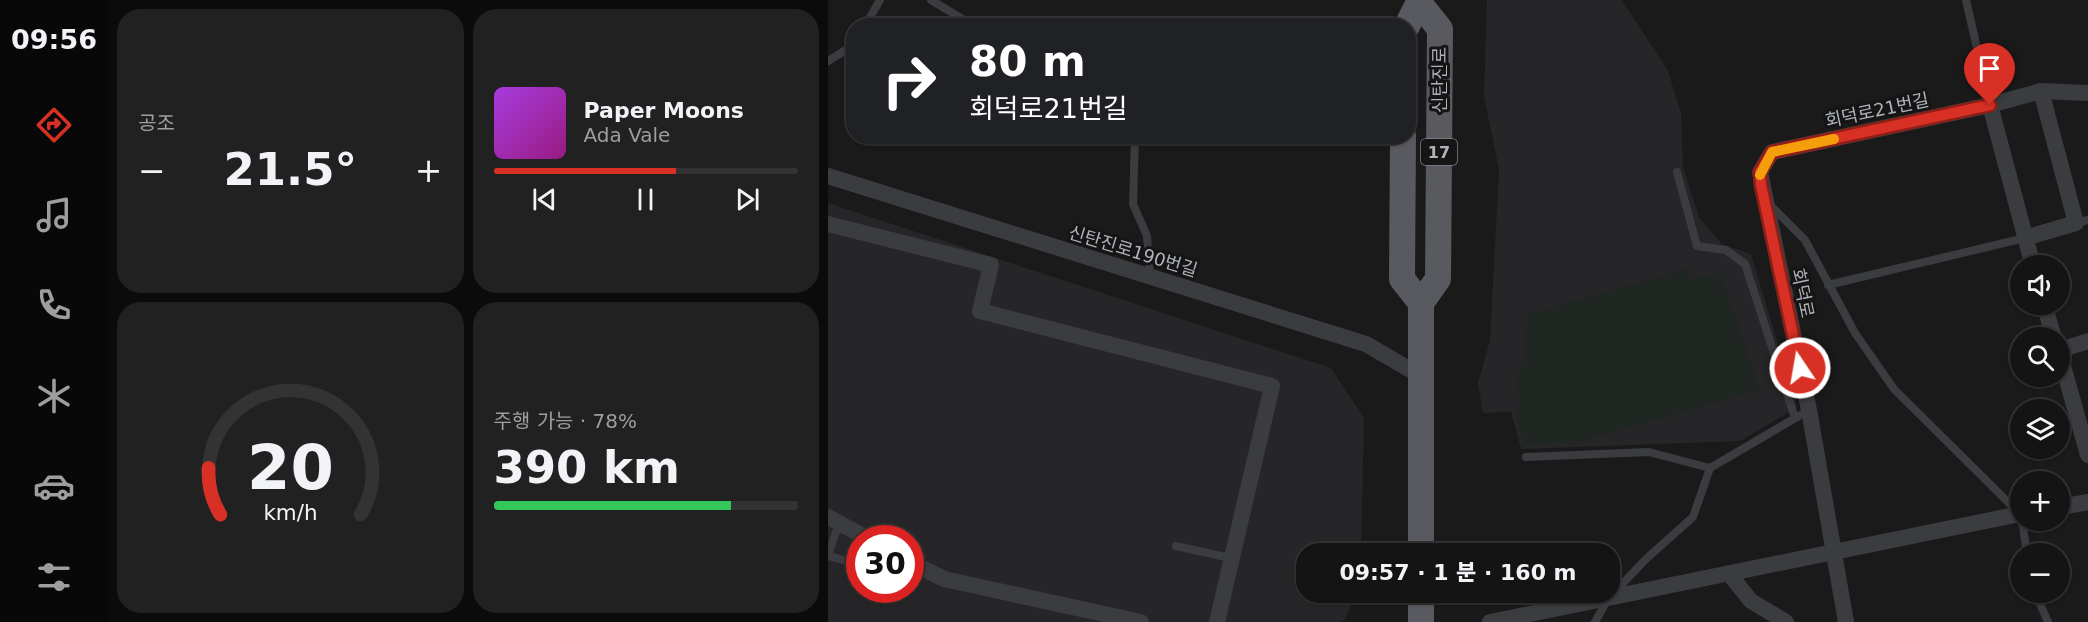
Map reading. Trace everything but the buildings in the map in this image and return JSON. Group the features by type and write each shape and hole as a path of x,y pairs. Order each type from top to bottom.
{"main road":[{"name":"신탄진로","path":"1411,18 1420,2 1440,29 1438,279 1421,303"},
{"name":"17","path":"1403,144 1402,279 1421,303"},
{"path":"1421,303 1421,543"},
{"path":"1421,603 1422,622"}],"street":[{"name":"회덕로21번길","path":"1772,152 1990,105 2042,91 2088,93"},
{"path":"2025,238 2082,222 2042,91"},
{"path":"1990,105 2030,255"},
{"name":"회덕로","path":"1772,152 1760,172 1763,197 1802,414 1834,551 1846,622"},
{"name":"신탄진로190번길","path":"828,176 1366,344 1421,376"},
{"path":"828,224 991,266 980,311 1272,386 1216,622"},
{"path":"2070,347 2088,341"},
{"path":"2069,387 2088,455"},
{"path":"2070,505 2088,502"},
{"path":"1620,597 2010,516"},
{"path":"924,569 944,579 1141,622"},
{"path":"1730,575 1751,600 1786,622"},
{"path":"1490,622 1587,603"}],"lane":[{"path":"870,18 880,0"},
{"path":"931,0 961,18"},
{"path":"1966,0 1990,105"},
{"path":"828,61 846,50"},
{"path":"1135,144 1133,204 1147,236 1150,277"},
{"path":"1620,586 1646,559 1694,517 1710,468 1802,414 1746,264 1726,250 1697,246 1677,172"},
{"path":"1763,197 1805,240 1855,333 1894,389 2010,504"},
{"path":"1828,285 2025,238"},
{"path":"1526,457 1649,452 1710,468"},
{"path":"833,520 828,556 846,560"},
{"path":"1176,546 1230,558"},
{"path":"1595,622 1606,603"},
{"path":"2040,603 2048,622"}],"shaded area":[{"path":"1487,0 1622,0 1668,71 1681,113 1683,167 1699,217 1722,244 1751,254 1797,407 1740,441 1521,449 1511,412 1483,413 1478,383 1490,340 1499,170 1484,96"},
{"path":"828,203 1331,368 1364,418 1361,543 1296,543 1296,603 1353,603 1341,622 828,622"},
{"path":"1687,269 1690,281 1720,273 1760,390 1579,442 1525,444 1515,413 1520,407 1517,377 1526,356 1527,315"}],"slow traffic":[{"path":"1760,175 1772,152 1834,139"}],"route":[{"path":"1800,368 1761,185 1760,172 1772,152 1990,105"}]}
